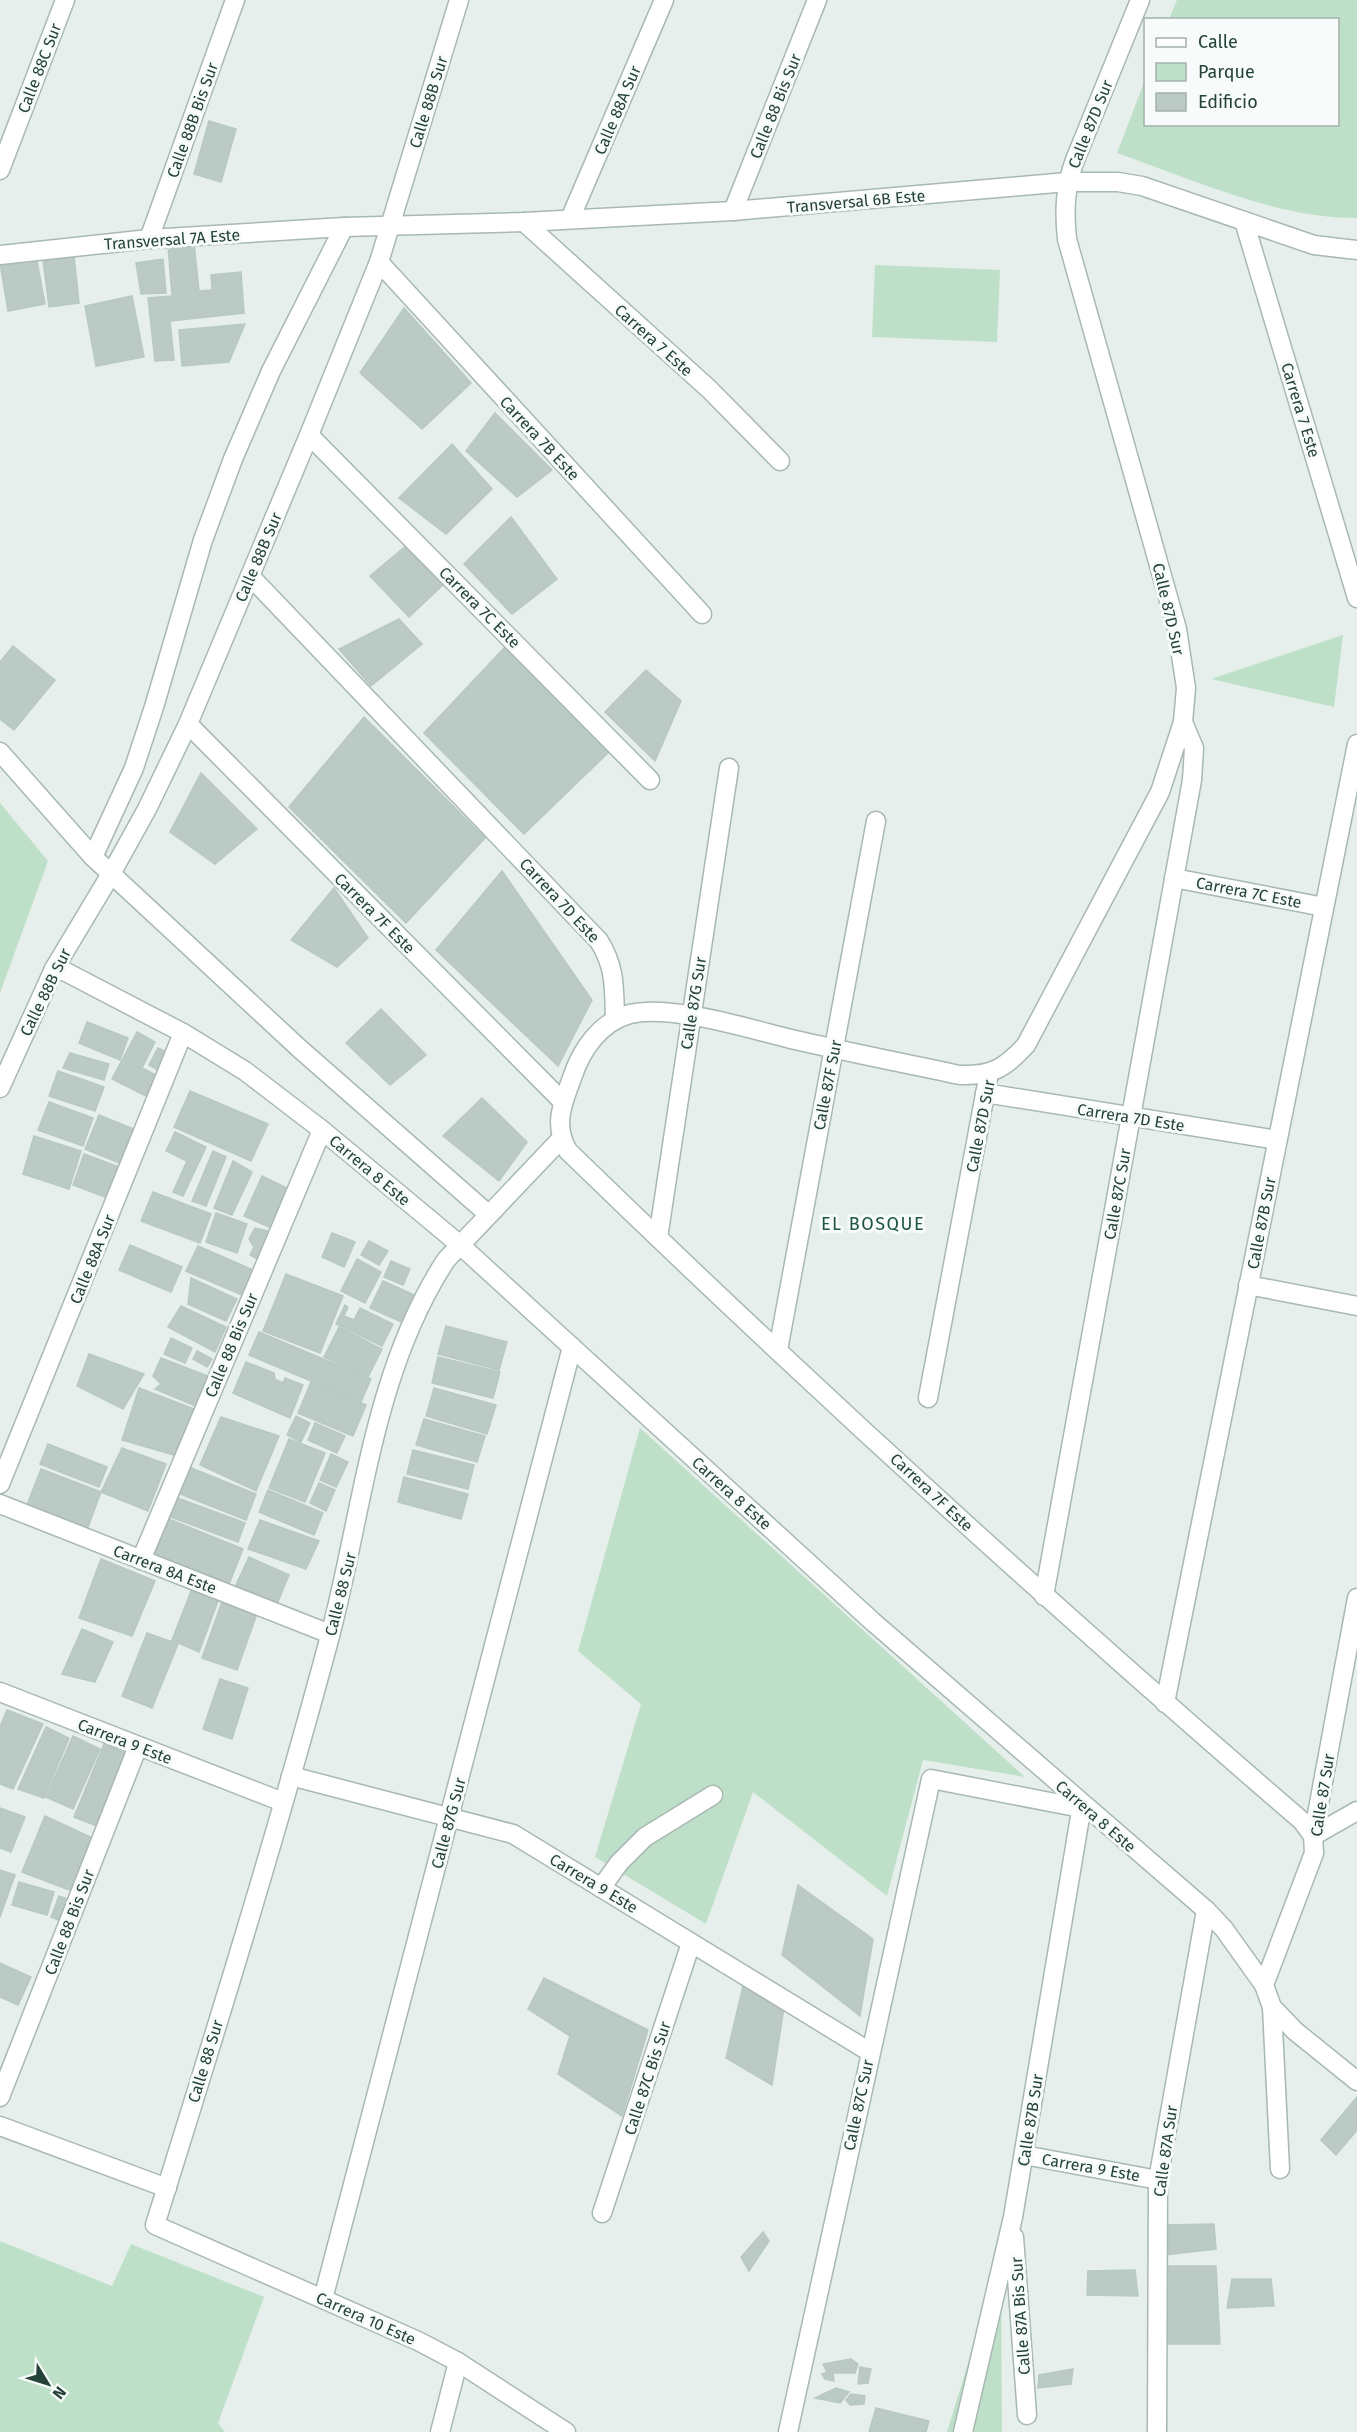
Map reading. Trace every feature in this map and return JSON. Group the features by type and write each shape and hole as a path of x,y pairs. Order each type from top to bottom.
{"street":[{"name":"Calle 88C Sur","path":"0,170 65,0"},
{"name":"Calle 88B Bis Sur","path":"149,239 235,0"},
{"name":"Calle 88B Sur","path":"0,1088 54,969 147,809 188,724 309,435 378,262 459,0"},
{"name":"Calle 88A Sur","path":"570,219 664,0"},
{"name":"Calle 88 Bis Sur","path":"733,211 817,0"},
{"name":"Calle 87D Sur","path":"928,1398 989,1073 1010,1063 1026,1046 1160,792 1183,722 1186,688 1177,629 1067,239 1064,213 1067,182 1140,0"},
{"name":"Transversal 6B Este","path":"344,227 524,222 733,211 1067,182 1118,182 1142,186 1314,245 1357,250"},
{"name":"Carrera 7 Este","path":"1244,221 1357,598"},
{"name":"Carrera 7 Este","path":"524,222 709,389 780,461"},
{"name":"Transversal 7A Este","path":"0,255 149,239 344,227"},
{"path":"93,857 134,768 203,540 233,459 271,371 344,227"},
{"name":"Carrera 7B Este","path":"378,262 702,614"},
{"name":"Carrera 7C Este","path":"309,435 650,780"},
{"name":"Carrera 7D Este","path":"250,576 599,941 609,957 614,978 615,1020"},
{"name":"Calle 87C Sur","path":"1044,1596 1192,780 1194,748 1183,722"},
{"name":"Carrera 7F Este","path":"188,724 563,1102"},
{"name":"Calle 87B Sur","path":"1165,1703 1357,744"},
{"path":"0,752 93,857 300,1049 488,1214"},
{"name":"Calle 87G Sur","path":"658,1238 729,768"},
{"name":"Calle 87F Sur","path":"778,1350 876,821"},
{"name":"Carrera 7C Este","path":"1174,878 1324,907"},
{"name":"Carrera 8 Este","path":"54,969 66,972 183,1033 245,1071 322,1130 459,1244 872,1622 1082,1806 1206,1910 1224,1929 1264,1985 1272,2007 1295,2031 1357,2081"},
{"path":"561,1138 559,1122 563,1102 579,1057 592,1040 615,1020 644,1012 691,1016 960,1075 989,1073"},
{"name":"Calle 88A Sur","path":"0,1484 183,1033"},
{"name":"Carrera 7D Este","path":"985,1093 1277,1140"},
{"name":"Calle 88 Bis Sur","path":"141,1560 322,1130"},
{"name":"Carrera 7F Este","path":"561,1138 568,1151 778,1350 1044,1596 1302,1821 1313,1836"},
{"name":"Calle 88 Sur","path":"155,2225 291,1776 349,1561 380,1415 392,1375 411,1325 432,1281 459,1244 561,1138"},
{"path":"1248,1285 1357,1306"},
{"name":"Calle 87G Sur","path":"323,2299 572,1347"},
{"name":"Carrera 8A Este","path":"0,1504 330,1634"},
{"name":"Calle 87 Sur","path":"1264,1985 1314,1853 1313,1836 1357,1598"},
{"name":"Carrera 9 Este","path":"0,1692 283,1802"},
{"name":"Calle 88 Bis Sur","path":"0,2097 138,1746"},
{"name":"Carrera 9 Este","path":"291,1776 513,1834 870,2052"},
{"name":"Calle 87C Sur","path":"788,2432 931,1779 1082,1806"},
{"path":"601,1888 619,1863 645,1837 713,1795"},
{"name":"Calle 87B Sur","path":"963,2432 1013,2217 1082,1806"},
{"path":"1313,1836 1357,1811"},
{"name":"Calle 87A Sur","path":"1157,2432 1158,2180 1206,1910"},
{"name":"Calle 87C Bis Sur","path":"602,2213 692,1943"},
{"path":"1272,2007 1280,2169"},
{"path":"0,2126 166,2188"},
{"name":"Carrera 9 Este","path":"1024,2155 1158,2180"},
{"name":"Calle 87A Bis Sur","path":"1013,2217 1027,2415"},
{"name":"Carrera 10 Este","path":"155,2225 418,2341 458,2362 566,2432"},
{"path":"440,2432 458,2362"}],"green space":[{"path":"1177,0 1357,0 1357,218 1327,217 1266,205 1117,153 1144,83 1144,126 1339,126 1339,18 1169,18"},
{"path":"875,265 1000,270 997,342 872,337"},
{"path":"1343,635 1334,707 1211,679"},
{"path":"0,803 48,861 0,993"},
{"path":"640,1428 1025,1777 923,1760 887,1896 753,1792 706,1924 595,1857 641,1704 578,1651"},
{"path":"0,2241 112,2286 131,2244 264,2297 218,2423 225,2432 0,2432"},
{"path":"1001,2256 1002,2432 947,2432"}],"building":[{"path":"209,121 236,129 221,182 194,174"},
{"path":"194,243 199,291 212,290 211,275 241,272 244,313 170,321 174,360 155,361 148,298 172,296 168,246"},
{"path":"36,256 45,304 8,311 0,263"},
{"path":"74,256 79,303 49,307 43,260"},
{"path":"163,259 166,293 141,294 136,263"},
{"path":"132,296 144,357 96,366 85,306"},
{"path":"404,308 471,383 422,429 360,373"},
{"path":"245,324 229,362 182,366 179,330"},
{"path":"495,413 552,470 517,497 466,451"},
{"path":"452,444 492,489 446,534 399,498"},
{"path":"511,517 557,579 512,614 464,564"},
{"path":"407,545 445,583 409,617 370,576"},
{"path":"399,619 422,644 371,686 339,649"},
{"path":"13,646 55,680 14,730 0,719 0,662"},
{"path":"505,647 611,750 524,834 424,733"},
{"path":"646,670 681,701 655,761 605,712"},
{"path":"364,717 485,838 406,923 289,807"},
{"path":"201,773 257,829 215,864 170,832"},
{"path":"502,871 592,1000 558,1066 436,950"},
{"path":"334,888 368,938 337,967 291,940"},
{"path":"381,1009 426,1055 390,1085 346,1043"},
{"path":"87,1022 128,1038 120,1060 79,1043"},
{"path":"137,1032 155,1042 142,1068 156,1075 146,1096 112,1079"},
{"path":"158,1048 167,1052 158,1070 149,1065"},
{"path":"70,1053 109,1064 104,1080 63,1068"},
{"path":"58,1071 104,1087 95,1111 49,1096"},
{"path":"190,1091 268,1124 251,1161 174,1127"},
{"path":"482,1098 527,1142 499,1181 443,1136"},
{"path":"49,1102 93,1118 83,1146 38,1130"},
{"path":"99,1115 136,1130 122,1164 85,1149"},
{"path":"175,1132 206,1147 183,1196 173,1192 187,1161 166,1151"},
{"path":"34,1136 81,1151 69,1189 23,1174"},
{"path":"213,1151 226,1157 206,1206 192,1201"},
{"path":"84,1154 119,1167 108,1198 73,1185"},
{"path":"233,1161 252,1172 232,1215 214,1208"},
{"path":"262,1176 287,1188 269,1227 244,1216"},
{"path":"153,1192 211,1214 200,1243 141,1221"},
{"path":"216,1213 247,1224 237,1253 206,1242"},
{"path":"255,1228 273,1232 259,1260 250,1255 254,1247 249,1239"},
{"path":"332,1233 355,1242 344,1267 322,1257"},
{"path":"369,1241 388,1251 379,1265 361,1255"},
{"path":"130,1245 182,1267 171,1292 119,1270"},
{"path":"198,1246 253,1270 242,1295 186,1271"},
{"path":"357,1259 381,1272 365,1303 341,1291"},
{"path":"391,1261 410,1269 403,1285 384,1277"},
{"path":"286,1274 343,1296 320,1353 263,1331"},
{"path":"191,1278 237,1299 226,1321 188,1304"},
{"path":"383,1281 419,1297 406,1324 370,1308"},
{"path":"345,1305 348,1307 344,1316 354,1320 360,1308 393,1324 382,1346 336,1324"},
{"path":"181,1306 226,1327 215,1352 168,1327"},
{"path":"446,1326 507,1342 499,1370 438,1354"},
{"path":"339,1327 382,1349 368,1377 324,1357"},
{"path":"259,1332 371,1379 361,1402 249,1355"},
{"path":"171,1338 192,1348 185,1363 164,1354"},
{"path":"197,1351 212,1359 207,1367 193,1359"},
{"path":"89,1354 144,1374 123,1409 77,1386"},
{"path":"438,1357 500,1372 493,1398 432,1383"},
{"path":"161,1358 210,1377 198,1407 155,1389 161,1384 153,1376"},
{"path":"246,1362 274,1373 275,1379 283,1383 285,1378 303,1385 290,1418 233,1393"},
{"path":"311,1382 366,1405 353,1436 298,1413"},
{"path":"139,1388 194,1409 174,1455 122,1440"},
{"path":"434,1388 496,1405 487,1434 426,1416"},
{"path":"296,1416 310,1423 301,1442 287,1435"},
{"path":"221,1417 279,1436 256,1491 200,1465"},
{"path":"424,1419 485,1436 477,1462 416,1445"},
{"path":"315,1423 345,1436 337,1453 308,1440"},
{"path":"289,1439 325,1453 305,1502 269,1488"},
{"path":"48,1444 107,1467 99,1487 40,1464"},
{"path":"122,1448 166,1464 148,1511 101,1492"},
{"path":"413,1450 474,1465 468,1489 407,1474"},
{"path":"331,1454 348,1462 336,1487 320,1480"},
{"path":"189,1467 256,1494 246,1520 178,1493"},
{"path":"41,1469 101,1492 88,1527 27,1505"},
{"path":"404,1477 468,1494 461,1519 398,1502"},
{"path":"319,1483 335,1490 326,1511 310,1503"},
{"path":"268,1490 323,1513 314,1535 259,1512"},
{"path":"175,1497 245,1523 238,1542 168,1516"},
{"path":"169,1519 243,1549 229,1584 155,1555"},
{"path":"260,1520 319,1541 306,1569 248,1549"},
{"path":"249,1557 289,1575 277,1604 236,1585"},
{"path":"101,1559 155,1581 132,1636 79,1618"},
{"path":"191,1591 218,1601 199,1652 172,1640"},
{"path":"223,1599 258,1611 237,1670 202,1658"},
{"path":"82,1629 113,1642 95,1682 62,1674"},
{"path":"147,1633 178,1644 152,1708 122,1696"},
{"path":"220,1679 248,1688 232,1739 203,1729"},
{"path":"7,1710 43,1724 13,1789 0,1784 0,1727"},
{"path":"46,1727 69,1738 44,1798 18,1789"},
{"path":"73,1736 100,1749 73,1809 46,1797"},
{"path":"104,1744 132,1756 102,1828 74,1817"},
{"path":"0,1808 25,1817 11,1852 0,1848"},
{"path":"45,1816 95,1839 72,1891 22,1872"},
{"path":"0,1870 15,1875 0,1917"},
{"path":"19,1882 54,1892 47,1915 12,1905"},
{"path":"798,1885 873,1939 860,2016 782,1955"},
{"path":"59,1896 70,1900 61,1921 51,1917"},
{"path":"0,1963 31,1977 18,2005 0,1997"},
{"path":"544,1978 648,2030 622,2116 558,2074 570,2036 528,2009"},
{"path":"743,1986 784,2007 772,2085 726,2058"},
{"path":"1357,2097 1357,2130 1336,2155 1321,2140"},
{"path":"1214,2224 1216,2249 1164,2255 1164,2225"},
{"path":"763,2232 769,2241 749,2271 741,2257"},
{"path":"1164,2266 1216,2266 1220,2344 1167,2344"},
{"path":"1135,2270 1138,2296 1087,2295 1088,2271"},
{"path":"1232,2279 1271,2279 1274,2306 1227,2308"},
{"path":"851,2359 858,2364 855,2373 833,2373 834,2381 825,2379 822,2374 827,2372 823,2364"},
{"path":"860,2367 871,2369 868,2383 858,2384"},
{"path":"1073,2369 1071,2384 1038,2388 1039,2375"},
{"path":"836,2388 849,2392 840,2403 815,2398"},
{"path":"851,2394 865,2396 864,2404 850,2405 846,2400"},
{"path":"876,2408 929,2421 926,2432 869,2432"}],"district":[{"name":"EL BOSQUE","path":"873,1224"}]}
